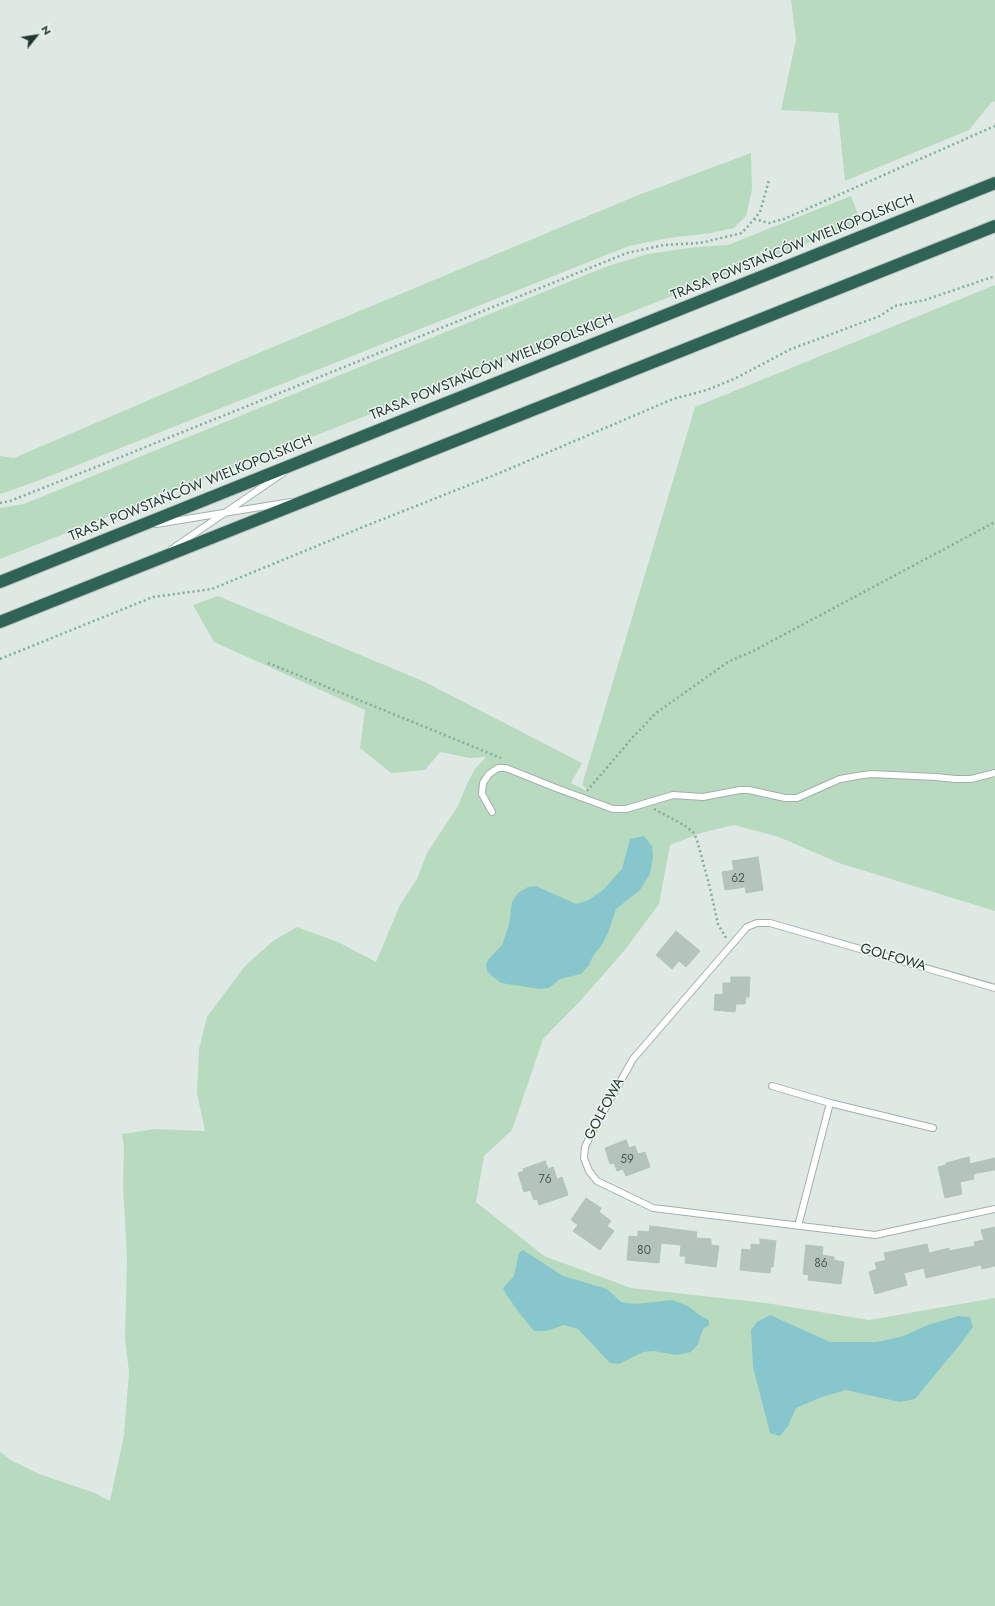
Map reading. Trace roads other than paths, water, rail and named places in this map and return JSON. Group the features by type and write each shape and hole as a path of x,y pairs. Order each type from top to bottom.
{"highway":[{"name":"TRASA POWSTAŃCÓW WIELKOPOLSKICH","path":"0,582 995,184"},
{"path":"0,622 995,226"}],"lane":[{"path":"152,562 302,461"},
{"path":"139,527 316,497"},
{"path":"492,812 482,794 483,783 489,774 498,768 506,768 613,809 626,809 673,795 703,797 740,790 749,790 785,798 797,798 840,779 864,775 971,779 995,772"},
{"name":"GOLFOWA","path":"995,988 770,923 757,923 747,927 633,1059 593,1130 585,1147 584,1158 589,1171 597,1181 653,1208 798,1226 876,1235 995,1209"},
{"path":"772,1086 933,1128"},
{"path":"798,1226 830,1102"}],"water":[{"path":"644,836 652,846 653,857 650,874 640,890 616,909 608,933 601,946 593,956 589,965 581,974 560,979 549,988 540,989 501,983 487,971 486,965 488,960 502,945 509,925 512,902 518,893 528,887 536,886 576,904 589,900 603,890 622,869 630,839"},
{"path":"523,1250 563,1276 607,1289 621,1302 635,1304 672,1300 688,1306 709,1320 709,1325 703,1329 698,1344 691,1352 676,1355 654,1351 643,1352 619,1364 610,1363 578,1329 564,1325 546,1331 534,1331 520,1314 503,1288 514,1276 519,1253"},
{"path":"770,1315 830,1342 876,1342 901,1337 928,1325 958,1316 970,1317 973,1327 915,1399 900,1402 846,1390 822,1397 796,1408 788,1426 780,1436 770,1433 753,1367 751,1330 757,1322"}]}
